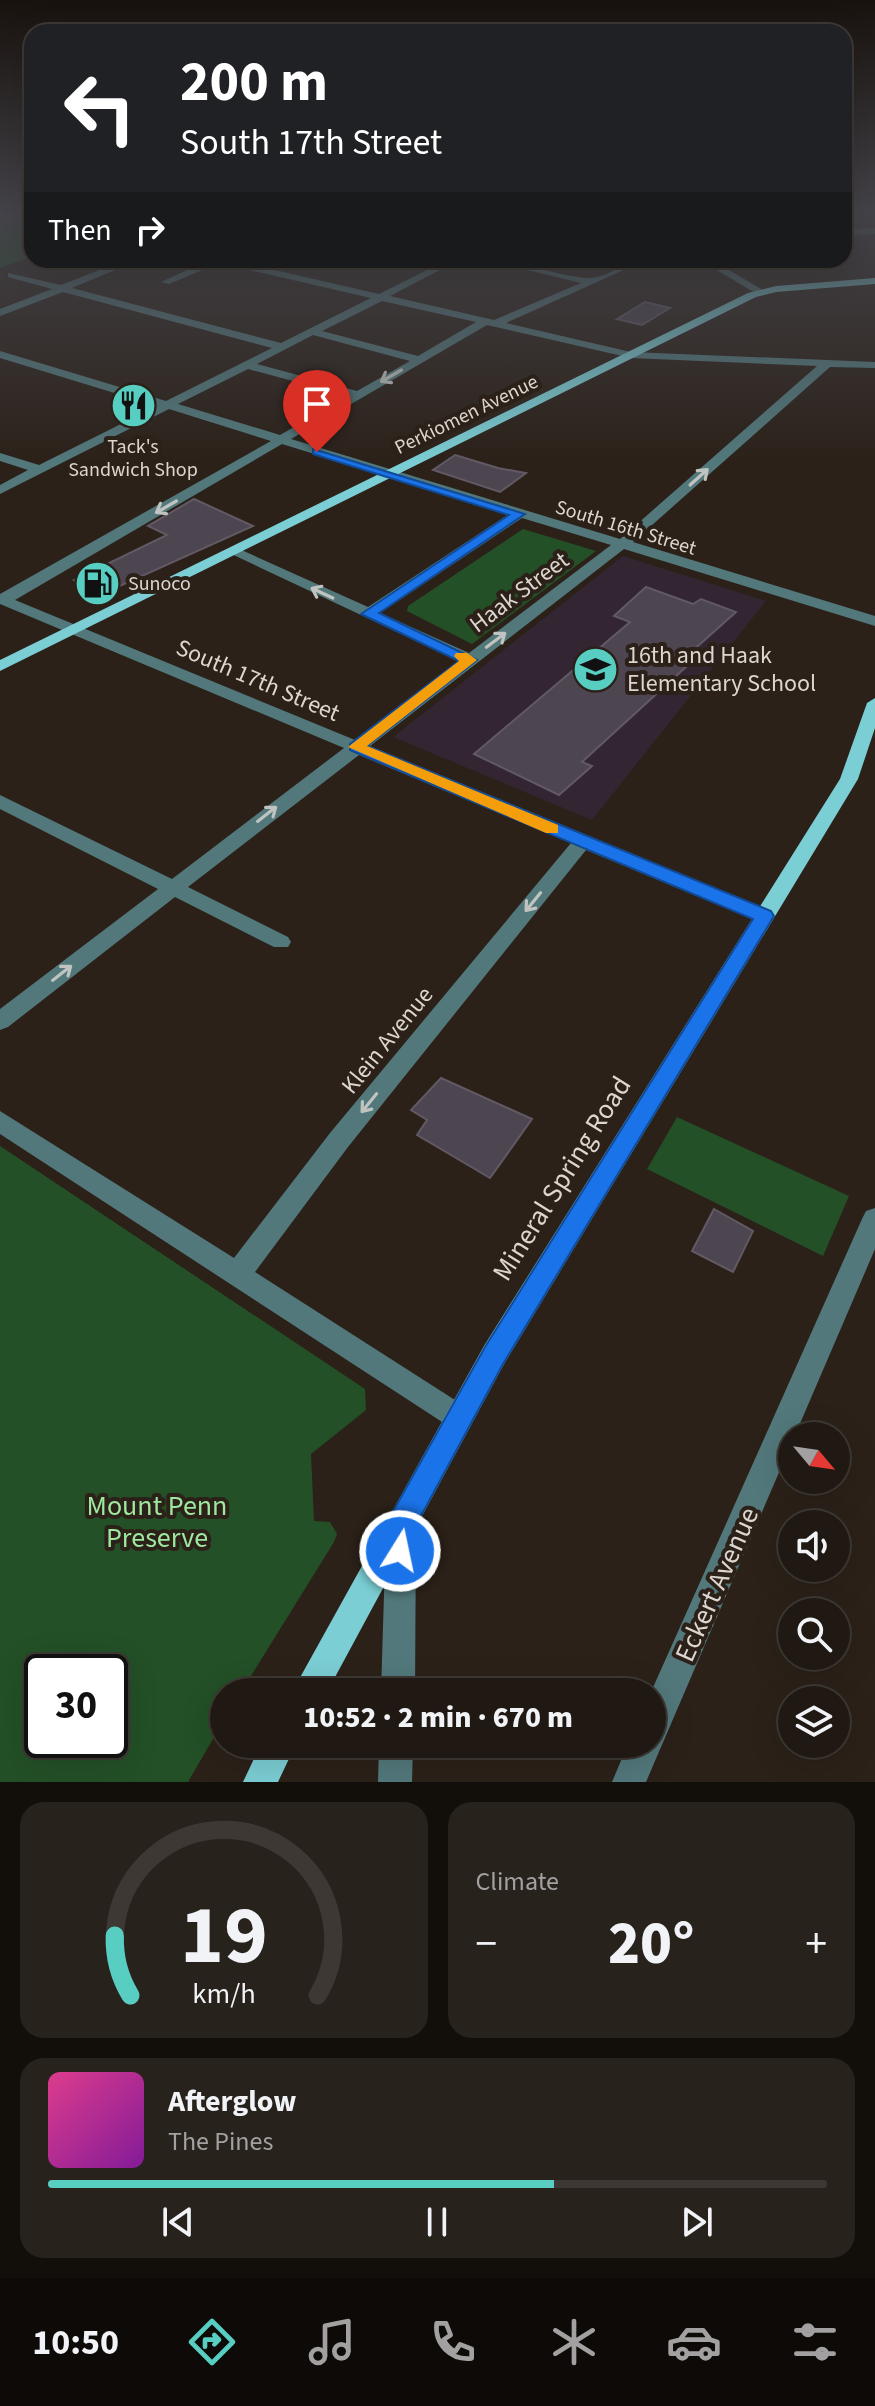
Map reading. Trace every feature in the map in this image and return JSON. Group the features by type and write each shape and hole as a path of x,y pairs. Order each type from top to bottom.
{"main road":[{"name":"Perkiomen Avenue","path":"0,666 750,297"},
{"name":"Mineral Spring Road","path":"317,1678 494,1355 849,779 875,703"},
{"path":"260,1782 272,1758"}],"street":[{"path":"0,313 41,297"},
{"path":"93,297 282,347"},
{"path":"375,297 631,355 875,365"},
{"path":"2,599 421,360 487,324 554,297"},
{"path":"0,490 379,298"},
{"path":"313,332 421,360"},
{"name":"South 16th Street","path":"0,354 875,621"},
{"name":"Haak Street","path":"0,1021 620,545 827,363"},
{"path":"247,365 358,395"},
{"path":"0,457 40,470"},
{"path":"368,614 518,514"},
{"path":"232,551 470,660"},
{"name":"South 17th Street","path":"2,599 764,916"},
{"path":"0,801 281,942"},
{"name":"Klein Avenue","path":"237,1275 339,1140 583,841"},
{"path":"0,1121 459,1419"},
{"name":"Eckert Avenue","path":"666,1697 875,1219"},
{"path":"398,1678 401,1525"},
{"path":"395,1782 396,1758"},
{"path":"629,1782 639,1758"}],"shaded area":[{"name":"16th and Haak Elementary School","path":"623,556 766,601 592,820 393,737"}],"green space":[{"path":"523,529 596,551 472,644 407,611 408,606"},
{"path":"677,1117 849,1196 823,1256 647,1169"},
{"name":"Mount Penn Preserve","path":"0,1146 365,1389 366,1410 311,1454 314,1521 330,1522 337,1534 334,1542 250,1678 210,1678 210,1744 188,1782 0,1782"}],"building":[{"path":"645,302 670,308 642,325 617,319"},
{"path":"455,455 526,473 500,492 433,470"},
{"path":"194,499 253,526 100,595 74,580 167,535 148,526"},
{"path":"646,587 693,604 701,599 736,612 680,662 688,665 582,762 592,766 559,795 474,754 630,622 614,616"},
{"path":"441,1078 532,1119 490,1178 417,1135 427,1120 411,1110"},
{"path":"714,1209 753,1231 733,1272 692,1251"}],"slow traffic":[{"path":"461,656 470,660 356,747 552,829"}],"place":[{"name":"Tack's Sandwich Shop","path":"133,406"},
{"name":"Sunoco","path":"97,583"},
{"name":"16th and Haak Elementary School","path":"596,669"}],"route":[{"path":"317,452 518,514 368,614 470,660 356,747 764,916 494,1355 401,1525 400,1551"}]}
